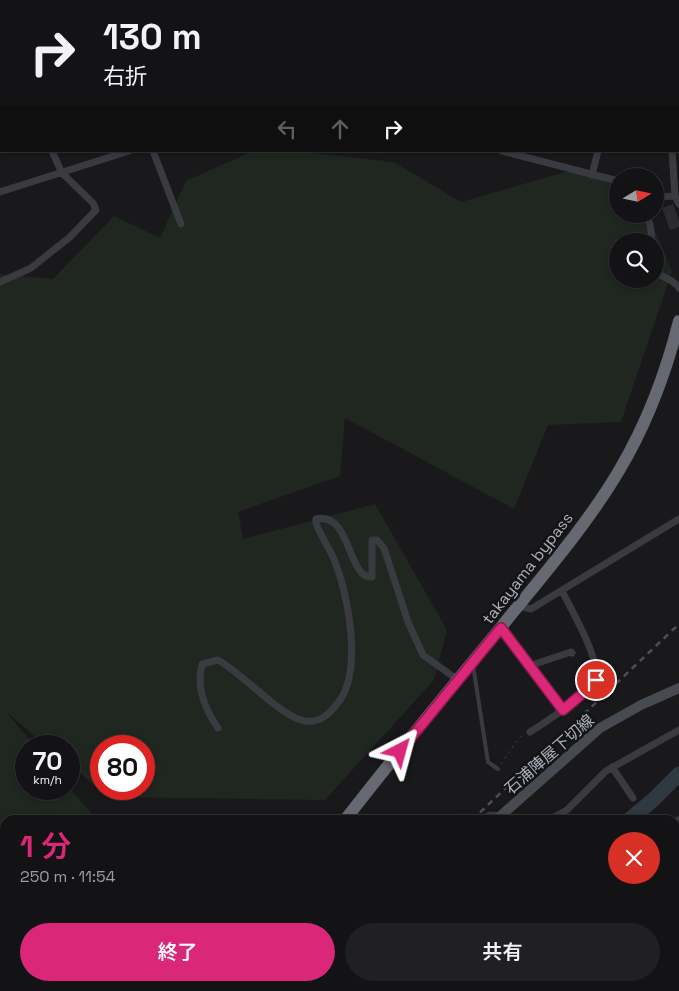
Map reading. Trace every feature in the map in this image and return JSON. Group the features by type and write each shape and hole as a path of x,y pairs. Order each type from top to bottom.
{"highway":[{"name":"takayama bypass","path":"354,808 501,628 592,512 621,468 638,436 655,398 679,321"},
{"path":"345,815 354,808"},
{"path":"349,815 354,808"}],"main road":[{"name":"石浦陣屋下切線","path":"501,815 600,728 641,705 679,689"}],"street":[{"path":"0,282 31,268 70,236 96,210 93,203 62,173 52,152"},
{"path":"0,192 126,152"},
{"path":"153,152 181,224"},
{"path":"506,152 609,179"},
{"path":"592,175 598,152"},
{"path":"672,152 676,196 679,204"},
{"path":"664,197 676,196"},
{"path":"664,277 672,279 679,288"},
{"path":"218,728 203,700 199,680 202,664 218,660 274,704 291,716 304,721 323,718 341,700 351,670 351,633 341,581 333,557 316,523 316,519 322,517 330,520 338,528 348,543 355,564 362,576 366,578 372,577 372,540 377,540 384,548 408,622 423,655 458,680"},
{"path":"518,606 531,610 679,520"},
{"path":"530,732 563,710 596,680 592,654 562,591"},
{"path":"501,628 563,710"},
{"path":"528,666 564,653 572,653"},
{"path":"558,815 567,810 612,767 679,730"},
{"path":"612,767 633,798"}],"lane":[{"path":"473,662 488,762 498,769"}],"path":[{"path":"498,769 518,738 530,732"}],"shaded area":[{"path":"251,152 306,152 394,162 461,202 579,168 609,175 609,223 652,223 656,233 609,233 609,288 664,288 664,252 672,271 621,422 548,425 514,509 345,418 340,476 238,512 243,539 375,504 447,630 434,680 325,800 155,798 155,735 90,735 90,782 80,773 80,735 34,735 6,712 26,735 15,735 15,800 80,800 93,815 0,815 0,274 53,279 114,216 160,238 186,181"}],"building":[{"path":"673,204 679,221 679,227 670,230 664,214 664,207"}],"waterway":[{"path":"635,815 679,774"}],"railway":[{"path":"477,815 679,624"}],"route":[{"path":"400,751 501,628 563,710 596,680"}]}
